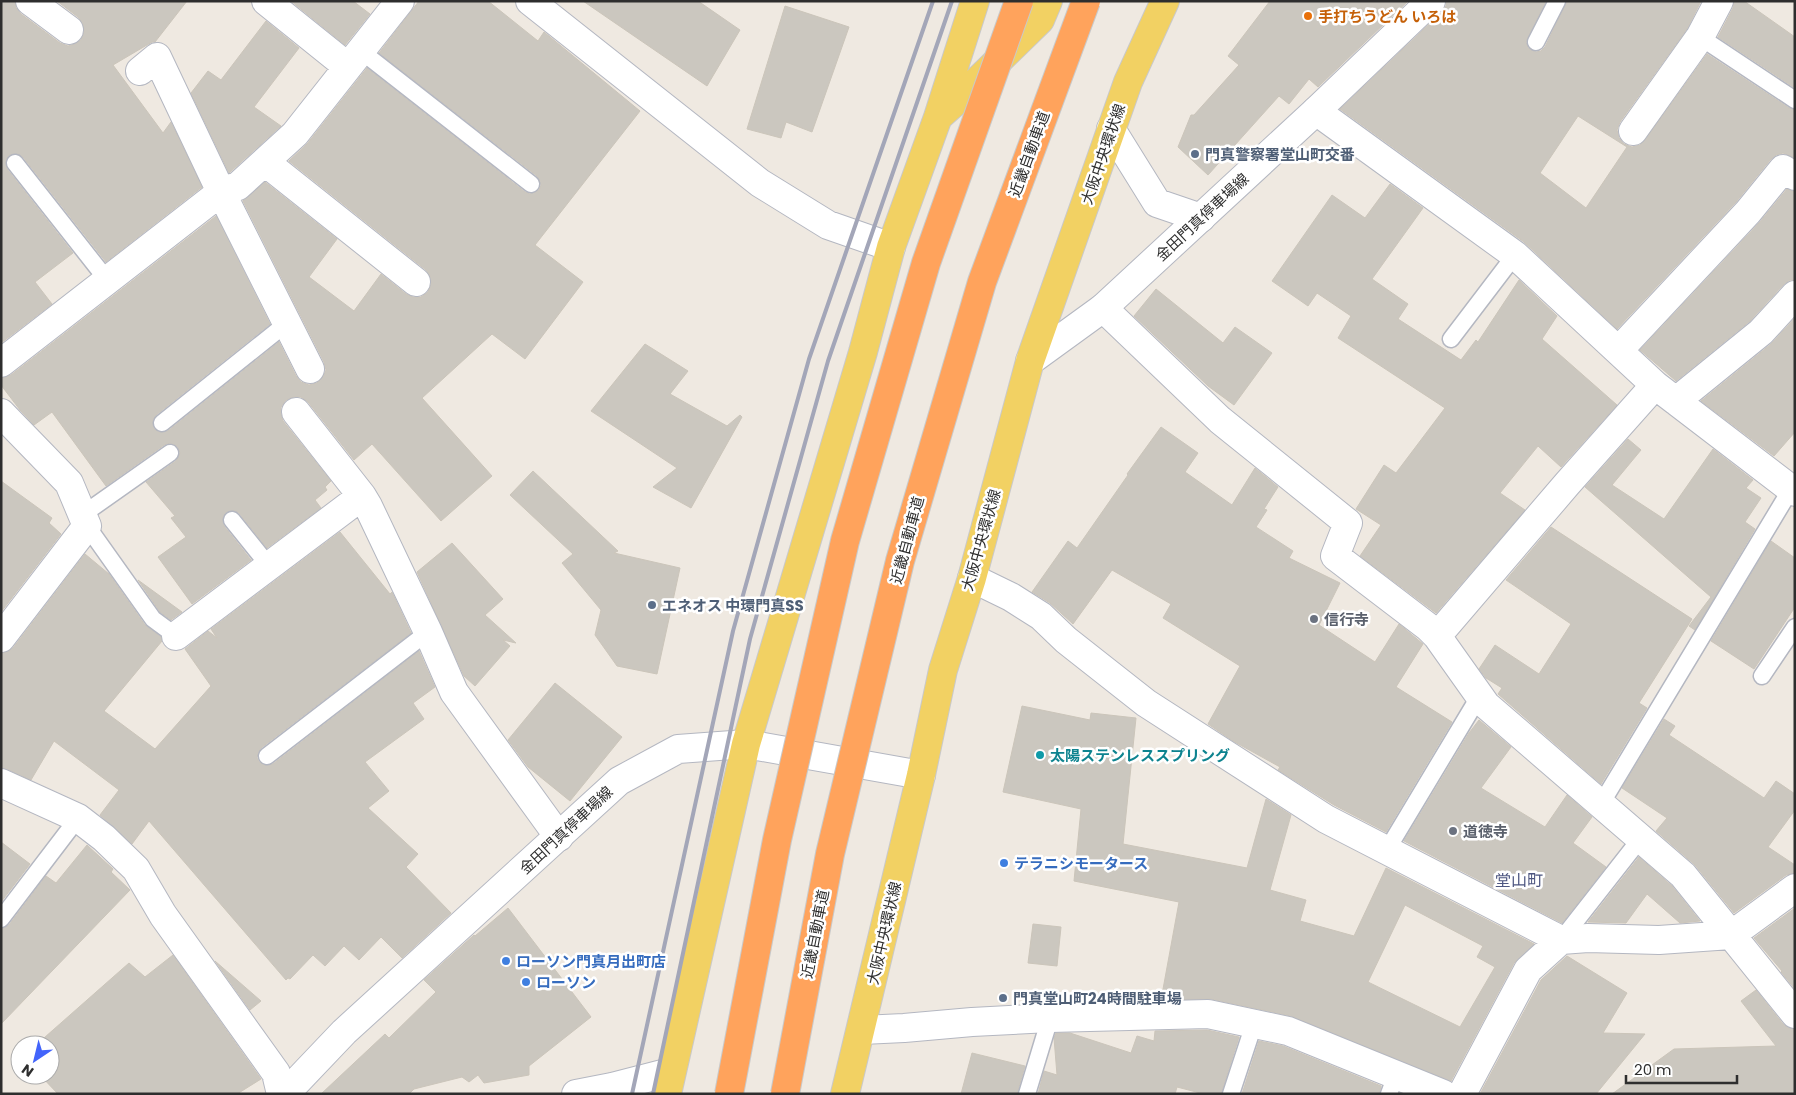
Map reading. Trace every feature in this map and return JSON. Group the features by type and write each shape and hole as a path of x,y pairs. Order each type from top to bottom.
{"highway":[{"path":"728,1094 777,840 845,541 926,263 1019,1"},
{"name":"近畿自動車道","path":"785,1094 830,854 900,561 982,282 1086,1"}],"main road":[{"path":"669,1083 746,744 863,352 891,248 938,117 975,1"},
{"path":"938,117 1040,20 1048,1"},
{"name":"大阪中央環状線","path":"845,1094 862,1030 921,775 943,670 972,578 1030,361 1128,82 1165,1"}],"street":[{"path":"266,1 355,59"},
{"path":"1,363 221,192 238,186 265,162 295,134 400,1"},
{"path":"530,1 760,183 828,225 891,248"},
{"name":"金田門真停車場線","path":"1030,361 1103,308 1316,111 1431,1"},
{"path":"1633,131 1700,37 1719,1"},
{"path":"38,4 68,30"},
{"path":"156,59 310,369"},
{"path":"1316,111 1515,255 1666,393 1793,491"},
{"path":"1112,129 1157,203 1201,218"},
{"path":"265,162 416,282"},
{"path":"1619,350 1748,212 1783,169 1795,176"},
{"path":"1436,636 1567,484 1666,393 1761,332 1795,295"},
{"path":"1103,308 1220,420 1348,523 1335,556 1428,627 1486,705 1683,875 1795,1014"},
{"path":"296,412 362,496 428,632 454,692 559,837"},
{"path":"1,413 69,483 85,520 1,638"},
{"path":"176,636 362,496"},
{"path":"972,578 1011,597 1040,616 1066,640 1146,703 1326,819 1561,940 1588,938 1659,940 1730,935 1795,888"},
{"name":"金田門真停車場線","path":"283,1094 344,1032 619,781 678,749 746,744 921,775"},
{"path":"1,784 78,818 104,838 136,869 163,915 276,1073 283,1094"},
{"path":"1462,1094 1528,970 1561,940"},
{"path":"862,1030 1050,1018 1208,1014 1288,1031 1392,1084 1443,1094"},
{"path":"576,1094 612,1087 669,1083"}],"lane":[{"path":"1536,42 1557,1"},
{"path":"1700,37 1795,100"},
{"path":"355,59 531,184"},
{"path":"15,163 108,281"},
{"path":"1451,339 1515,255"},
{"path":"162,423 287,323"},
{"path":"170,453 85,520 153,619 176,636"},
{"path":"1601,804 1793,491"},
{"path":"232,520 269,566"},
{"path":"1762,676 1795,627"},
{"path":"267,756 428,632"},
{"path":"1387,850 1480,695"},
{"path":"1,919 78,818"},
{"path":"1561,940 1641,838"},
{"path":"1027,1094 1050,1018"},
{"path":"1230,1094 1254,1024"}],"building":[{"path":"1,1 15,1 16,8 21,14 60,43 68,46 81,40 84,32 83,24 78,17 57,1 187,1 155,42 113,65 163,133 171,122 202,187 106,262 23,157 18,154 9,155 6,160 7,169 73,253 35,282 52,304 1,343"},
{"path":"291,1 353,1 370,14 345,45"},
{"path":"419,1 488,1 538,41 544,32 640,111 535,245 583,282 525,359 492,334 422,398 492,476 441,521 372,444 354,460 308,402 301,397 286,400 281,407 283,421 331,481 325,487 327,490 315,500 321,508 267,548 239,513 235,511 226,512 223,517 224,526 251,560 192,604 158,557 186,537 171,518 175,516 146,482 176,461 180,453 178,447 170,443 164,445 106,486 52,412 34,425 1,385 1,378 11,375 216,216 270,324 156,415 153,420 154,429 159,432 168,431 279,342 301,382 309,385 317,383 323,377 326,370 324,362 243,201 265,182 337,239 309,277 354,311 381,274 406,294 413,297 421,297 428,292 431,284 430,276 426,270 289,161 307,144 367,68 525,192 530,194 539,190 541,185 537,176 379,53"},
{"path":"583,1 698,1 740,30 707,86"},
{"path":"1270,1 1408,1 1318,87 1309,79 1289,104 1279,96 1208,175 1178,147 1191,115 1194,115 1239,65 1228,56"},
{"path":"1446,1 1546,1 1526,42 1528,48 1536,52 1541,51 1545,47 1567,1 1701,1 1687,29 1620,122 1617,130 1619,138 1624,144 1632,147 1640,145 1707,54 1789,108 1795,110 1795,158 1783,153 1771,159 1736,202 1617,329 1524,242 1340,109 1442,12 1446,6","holes":["1578,116 1627,147 1586,208 1540,173"]},
{"path":"1734,1 1744,1 1795,37 1795,88 1718,37 1733,8"},
{"path":"785,6 849,27 812,132 786,122 781,138 747,129"},
{"path":"266,21 299,48 254,107 281,126 229,173 191,93 208,71 221,80"},
{"path":"1390,184 1423,208 1372,279 1408,304 1398,319 1461,360 1476,340 1478,342 1519,280 1557,316 1542,339 1617,405 1561,467 1538,446 1500,493 1525,510 1436,613 1360,556 1381,525 1356,509 1384,465 1396,473 1445,408 1338,338 1351,316 1317,293 1308,306 1272,281 1332,195 1365,218"},
{"path":"1787,189 1795,192 1795,280 1790,280 1784,284 1750,321 1676,381 1640,350 1759,223"},
{"path":"1156,289 1223,343 1235,327 1272,353 1234,405 1208,386 1134,316"},
{"path":"1795,318 1795,432 1774,456 1701,401 1771,344"},
{"path":"645,344 688,371 670,394 727,426 740,415 742,417 691,508 653,487 677,468 591,411"},
{"path":"1161,427 1198,453 1185,472 1232,505 1255,468 1278,487 1264,509 1267,510 1256,527 1293,551 1289,558 1340,583 1319,625 1375,662 1399,624 1423,644 1396,687 1452,722 1386,832 1334,805 1278,770 1280,767 1233,741 1208,724 1240,666 1163,618 1171,604 1112,570 1073,624 1050,603 1032,592 1068,541 1077,548"},
{"path":"1628,439 1641,450 1612,485 1664,519 1713,449 1753,480 1746,488 1761,498 1745,522 1755,529 1695,630 1689,626 1711,597 1585,487"},
{"path":"533,471 618,551 614,553 680,568 657,674 617,666 595,635 601,610 562,563 573,554 510,495"},
{"path":"1,481 52,518 49,523 61,534 1,612"},
{"path":"1551,527 1692,619 1639,703 1647,708 1601,784 1498,694 1502,688 1486,678 1479,669 1495,645 1539,674 1571,624 1506,580"},
{"path":"340,532 390,594 392,592 411,633 261,748 257,758 264,765 273,764 419,651 435,687 413,703 424,719 365,762 389,791 368,808 418,854 406,867 451,913 402,958 381,937 359,960 344,946 325,966 313,955 290,979 286,980 149,821 132,844 100,815 119,790 54,741 31,780 1,768 1,653 13,648 85,554 109,574 145,625 161,637 162,641 104,711 155,749 211,686 185,649 208,631 217,638 211,629"},
{"path":"1771,541 1795,558 1795,607 1754,669 1711,641"},
{"path":"452,543 503,599 485,615 516,643 503,640 510,646 475,686 464,676 417,572"},
{"path":"138,580 182,612 171,620 160,612"},
{"path":"555,683 622,737 570,801 528,767 508,740"},
{"path":"1022,706 1090,720 1091,713 1136,718 1123,844 1247,868 1266,799 1291,815 1270,890 1306,900 1300,921 1354,936 1386,868 1534,944 1514,963 1451,1081 1291,1016 1211,999 1161,1000 1179,902 1074,881 1081,809 1003,792","holes":["1405,905 1483,946 1477,957 1495,967 1460,1027 1368,982"]},
{"path":"1664,719 1675,726 1669,735 1764,798 1776,781 1795,794 1795,810 1768,847 1795,865 1795,873 1786,875 1734,913 1695,865 1656,831 1667,818 1622,788"},
{"path":"1479,720 1511,747 1481,788 1545,827 1567,795 1592,817 1573,843 1606,867 1562,923 1404,841 1469,733"},
{"path":"1,842 30,864 1,902"},
{"path":"87,845 113,869 111,872 130,890 1,1024 1,929 9,925 46,876 56,883"},
{"path":"1639,857 1672,886 1700,921 1680,923 1647,894 1626,923 1588,922"},
{"path":"508,908 591,1017 529,1066 529,1075 484,1083 478,1075 469,1082 462,1077 414,1089 409,1094 321,1094 385,1034 389,1038 436,992 424,980 474,935"},
{"path":"1795,908 1795,989 1754,938"},
{"path":"1033,924 1061,927 1057,966 1028,963"},
{"path":"173,955 261,1079 237,1094 58,1094 49,1085 60,1085 60,1035 47,1035 129,963 145,977"},
{"path":"1567,956 1627,993 1603,1033 1645,1034 1596,1094 1480,1094 1541,980"},
{"path":"215,961 261,1001 250,1010"},
{"path":"1756,990 1783,1024 1795,1029 1795,1094 1612,1094 1674,1049 1776,1046 1741,1001"},
{"path":"1207,1030 1239,1037 1221,1094 1204,1094 1177,1087 1175,1094 1038,1094 1044,1071 1057,1075 1054,1038 1056,1033 1070,1033 1131,1053 1137,1036 1154,1041 1155,1031"},
{"path":"1259,1041 1283,1046 1381,1086 1379,1094 1242,1094"},
{"path":"972,1053 1025,1066 1017,1094 961,1094"}],"railway":[{"path":"632,1094 733,631 809,359 933,1"},
{"path":"653,1094 750,639 828,361 952,1"}],"place":[{"name":"手打ちうどん いろは","path":"1308,16"},
{"name":"門真警察署堂山町交番","path":"1195,154"},
{"name":"エネオス 中環門真SS","path":"652,605"},
{"name":"信行寺","path":"1314,619"},
{"name":"太陽ステンレススプリング","path":"1040,755"},
{"name":"道徳寺","path":"1453,831"},
{"name":"テラニシモータース","path":"1004,863"},
{"name":"ローソン門真月出町店","path":"506,961"},
{"name":"ローソン","path":"526,982"},
{"name":"門真堂山町24時間駐車場","path":"1003,998"}],"district":[{"name":"堂山町","path":"1519,880"}]}
